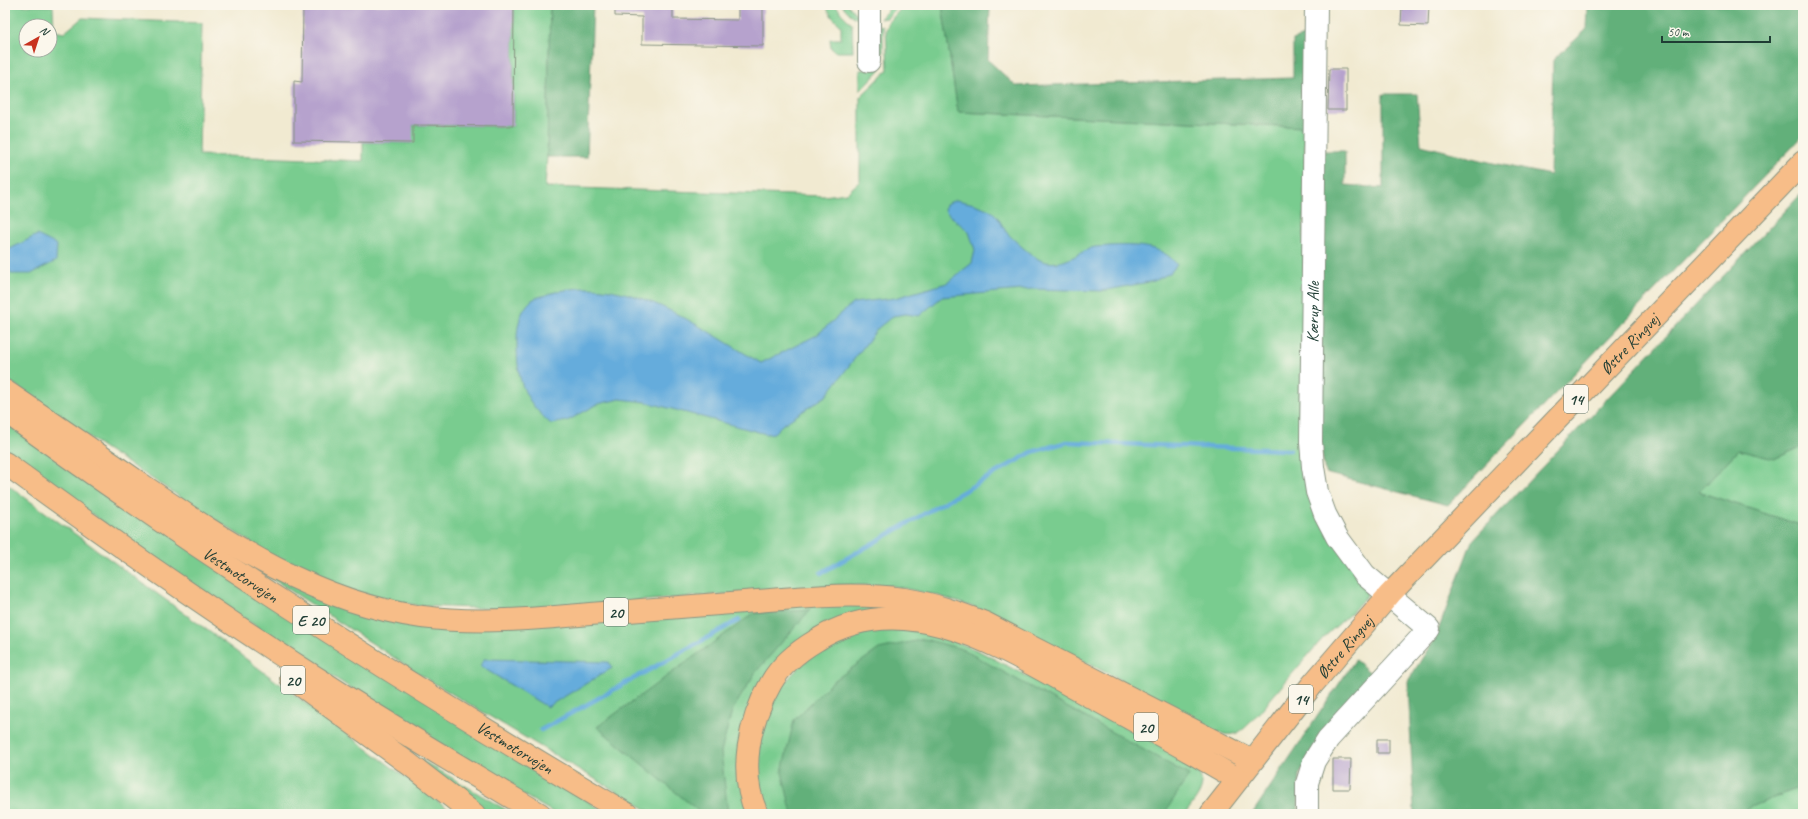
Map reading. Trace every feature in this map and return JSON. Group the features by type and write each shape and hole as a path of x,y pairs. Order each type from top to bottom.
{"main road":[{"name":"Østre Ringvej","path":"1211,814 1251,760 1312,685 1390,594 1803,162"},
{"name":"20","path":"5,391 224,539 277,570 308,584 353,601 383,610 423,617 514,620 801,597 871,596 906,599 947,609 985,623 1251,760"},
{"name":"Vestmotorvejen","path":"5,411 132,501 309,619 503,741 627,814"},
{"name":"E 20","path":"5,464 115,543 322,682 415,740 540,814"},
{"name":"20","path":"115,543 204,615 409,764 474,814"},
{"name":"20","path":"757,814 750,789 748,750 759,706 772,681 789,661 807,646 826,634 846,626 877,619 907,618 947,626 1000,647 1237,779"}],"street":[{"path":"869,61 870,5"},
{"name":"Kærup Alle","path":"1316,5 1311,442 1313,466 1317,492 1325,514 1337,537 1366,575 1390,594"},
{"path":"1307,814 1307,784 1314,761 1324,745 1429,629 1390,594"}],"green space":[{"path":"5,5 53,6 53,18 18,18 18,58 58,58 58,32 64,33 82,18 202,23 199,155 363,161 363,142 412,143 413,125 513,126 514,5 550,5 545,187 824,196 847,193 860,181 860,97 888,70 886,30 889,22 904,5 942,5 958,112 1305,127 1302,436 1367,595 1351,613 1323,638 1250,723 1241,731 1229,735 1213,731 1174,708 1011,623 976,608 939,596 893,586 841,585 575,606 505,609 419,606 345,589 270,555 103,447 5,378"},
{"path":"550,5 593,5 587,157 547,157"},
{"path":"825,5 836,5 841,13 852,24 853,52 836,52 831,48 830,39 841,39 841,26 833,18"},
{"path":"842,5 848,5 857,15 858,19 850,14"},
{"path":"893,5 899,5 887,18 880,19 883,15"},
{"path":"942,5 990,5 988,60 1016,86 1293,78 1293,40 1309,34 1305,127 958,112"},
{"path":"1587,5 1803,5 1803,136 1448,505 1325,473 1320,440 1321,151 1345,151 1345,185 1383,188 1383,94 1417,94 1421,145 1493,163 1550,175 1553,60 1586,30"},
{"path":"879,25 883,26 883,54 879,51"},
{"path":"881,69 860,91 860,70"},
{"path":"1803,192 1803,446 1774,459 1738,450 1699,492 1803,526 1803,786 1751,807 1740,814 1414,814 1408,681 1436,636 1472,541"},
{"path":"5,423 608,814 556,814 482,771 305,659 161,563 5,453"},
{"path":"1803,446 1803,526 1699,492 1738,450 1774,459"},
{"path":"5,483 207,630 455,814 5,814"},
{"path":"262,572 397,618 864,601 990,637 881,612 769,677 749,814 654,814 427,679"},
{"path":"810,610 755,673 732,711 721,752 728,814 702,814 597,727 754,613"},
{"path":"884,629 916,631 947,638 979,651 1184,758 1193,766 1201,779 1202,786 1200,792 1185,814 768,814 760,791 758,760 762,728 780,690 798,668 820,650 838,640"},
{"path":"924,639 962,649 1189,775 1164,814 792,814 782,772 794,720 832,682 879,649"},
{"path":"1355,660 1373,675 1299,775 1298,814 1252,814"},
{"path":"418,758 513,814 484,814"},
{"path":"1803,786 1803,814 1740,814 1751,807"}],"water":[{"path":"956,200 978,205 991,211 996,215 1010,236 1031,254 1042,261 1053,263 1064,261 1093,247 1137,246 1155,249 1164,253 1177,265 1170,273 1154,281 1102,291 1033,289 942,297 919,316 906,314 893,316 878,328 826,396 782,425 774,433 766,434 646,402 620,399 598,404 567,421 551,424 533,406 527,397 520,378 518,367 518,330 522,313 528,304 536,298 577,288 605,289 633,296 660,306 687,319 761,363 817,335 853,303 895,298 947,283 972,263 975,250 969,232 945,211 946,204"},
{"path":"37,235 57,245 56,261 31,274 12,274 5,265 6,251"},
{"path":"484,659 609,662 612,668 547,707 480,666"}],"building":[{"path":"303,5 514,5 513,126 413,125 413,143 294,141 294,81 302,82"},
{"path":"615,5 673,5 673,19 738,20 738,5 763,5 763,46 642,44 642,17 615,16"},
{"path":"1402,5 1429,5 1428,26 1401,25"},
{"path":"1329,69 1346,69 1346,110 1328,110"},
{"path":"1377,739 1389,739 1389,753 1377,753"},
{"path":"1333,759 1351,759 1350,789 1333,789"}],"waterway":[{"path":"821,573 1032,452 1067,442 1290,450"},
{"path":"541,730 739,620"}]}
